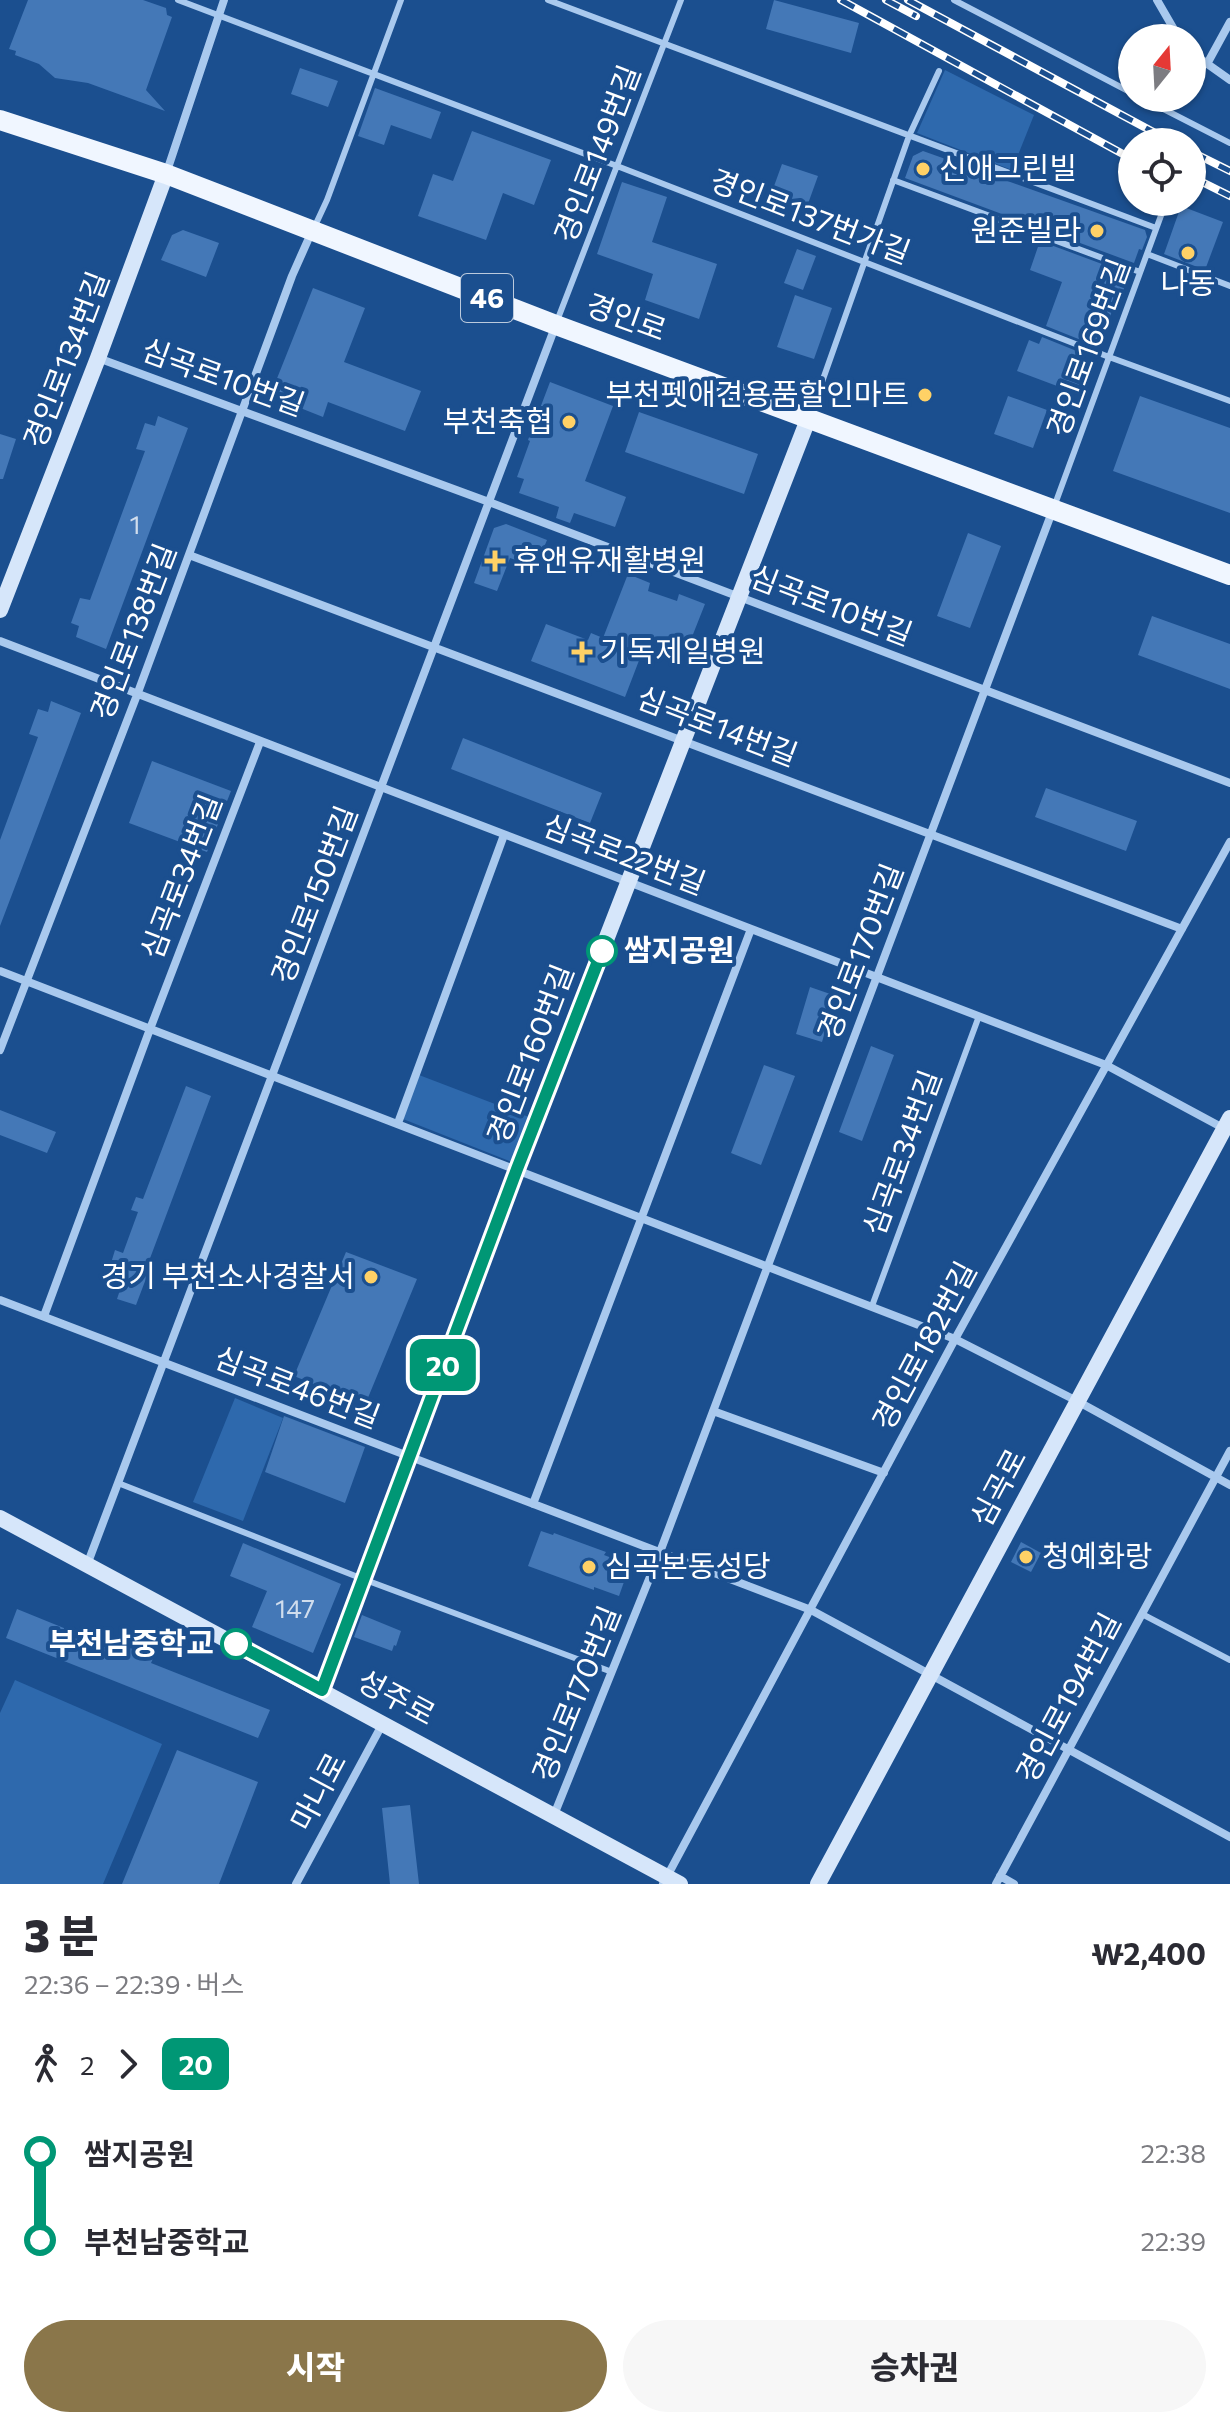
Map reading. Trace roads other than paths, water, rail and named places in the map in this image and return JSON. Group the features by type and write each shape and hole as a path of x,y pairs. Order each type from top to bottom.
{"main road":[{"name":"경인로","path":"0,120 166,174 556,325 1230,575"}],"street":[{"path":"166,174 224,0"},
{"path":"1157,0 1171,24"},
{"path":"1230,22 1207,64 1230,80"},
{"name":"경인로134번길","path":"0,610 166,174"},
{"name":"경인로138번길","path":"0,1050 137,695 292,276 313,231"},
{"name":"경인로150번길","path":"87,1565 556,325"},
{"name":"심곡로10번길","path":"98,358 489,502 1230,783"},
{"name":"경인로160번길","path":"322,1690 517,1169 809,417"},
{"name":"경인로170번길","path":"554,1815 660,1552 1053,509"},
{"name":"심곡로14번길","path":"189,555 1182,929"},
{"name":"심곡로22번길","path":"0,641 1106,1065 1228,1126"},
{"name":"심곡로34번길","path":"150,1029 260,742"},
{"path":"398,1123 504,835"},
{"name":"경인로182번길","path":"670,1881 955,1339 1230,842"},
{"path":"533,1504 751,929"},
{"path":"0,971 955,1339 1077,1401 1230,1485"},
{"path":"44,1316 150,1029"},
{"name":"심곡로","path":"818,1884 1228,1126"},
{"name":"심곡로46번길","path":"0,1300 811,1610 1230,1837"},
{"path":"713,1411 884,1473"},
{"name":"경인로194번길","path":"998,1880 1230,1451"},
{"name":"성주로","path":"0,1518 554,1815 670,1881"},
{"name":"마니로","path":"296,1884 383,1723"},
{"path":"998,1880 1014,1884"}],"lane":[{"name":"경인로137번가길","path":"178,0 1230,401"},
{"path":"313,231 401,0"},
{"path":"548,0 1156,228"},
{"name":"경인로149번길","path":"556,325 681,0"},
{"path":"954,0 1118,86"},
{"path":"809,417 909,136 939,71"},
{"path":"1169,112 1230,143"},
{"path":"893,180 1140,272"},
{"name":"경인로169번길","path":"1053,509 1161,216"},
{"path":"1147,254 1230,286"},
{"name":"심곡로34번길","path":"872,1306 979,1016"},
{"path":"118,1483 612,1672"},
{"path":"1142,1614 1230,1660"}],"railway":[{"path":"841,0 1118,151"},
{"path":"886,0 916,16"},
{"path":"908,0 1146,128"},
{"path":"1206,159 1230,171"},
{"path":"1206,184 1230,196"}],"place":[{"name":"신애그린빌","path":"923,169"},
{"name":"원준빌라","path":"1097,231"},
{"name":"나동","path":"1188,253"},
{"name":"부천펫애견용품할인마트","path":"925,395"},
{"name":"부천축협","path":"569,422"},
{"name":"휴앤유재활병원","path":"495,561"},
{"name":"기독제일병원","path":"582,652"},
{"name":"쌈지공원","path":"602,951"},
{"name":"경기 부천소사경찰서","path":"371,1277"},
{"name":"청예화랑","path":"1026,1557"},
{"name":"심곡본동성당","path":"589,1567"},
{"name":"부천남중학교","path":"236,1644"}]}
